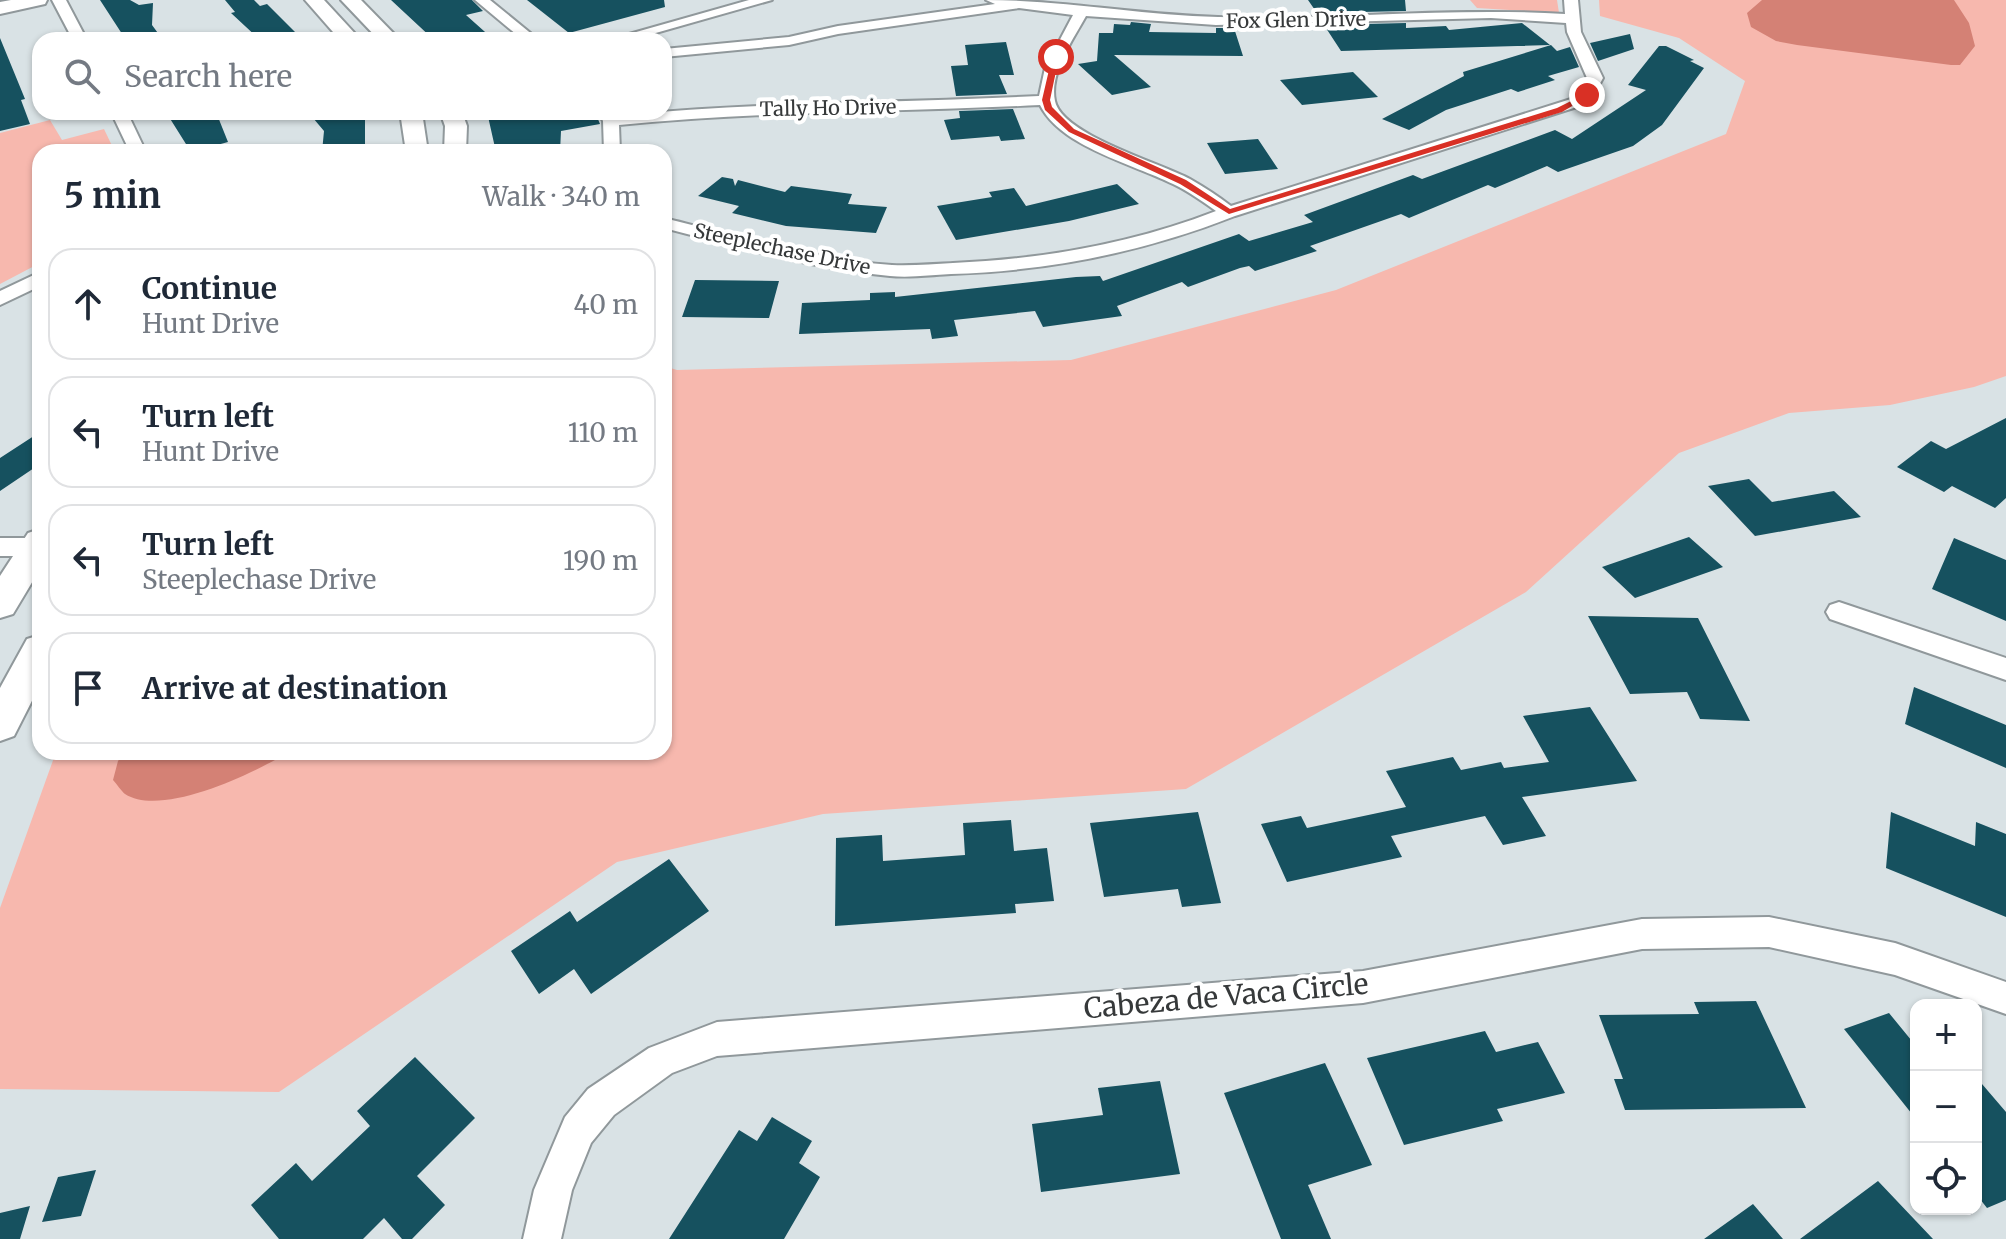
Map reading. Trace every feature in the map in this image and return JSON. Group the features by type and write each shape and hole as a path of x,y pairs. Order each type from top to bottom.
{"main road":[{"path":"0,8 38,0"},
{"path":"314,0 344,32"},
{"path":"350,0 382,32"},
{"path":"417,144 418,120"},
{"path":"454,120 455,144"},
{"path":"0,605 32,556"},
{"path":"0,725 32,664"}],"street":[{"path":"59,0 76,32"},
{"path":"482,0 522,32"},
{"path":"652,32 740,13 765,0"},
{"name":"Fox Glen Drive","path":"993,0 1082,12 1276,22 1571,9"},
{"name":"Fox Glen Drive","path":"672,52 763,44 1022,4"},
{"name":"Steeplechase Drive","path":"672,225 811,260 920,272 1020,266 1112,249 1181,231 1229,212 1577,102 1587,95 1595,78 1571,9"},
{"path":"1082,12 1056,57 1046,100 1048,108 1072,131 1183,182 1229,212"},
{"path":"740,13 763,44"},
{"name":"Tally Ho Drive","path":"672,113 1046,100"},
{"path":"123,120 134,144"},
{"path":"609,120 611,144"},
{"path":"0,299 32,282"},
{"path":"0,547 32,545"},
{"path":"1839,612 2006,669"},
{"name":"Cabeza de Vaca Circle","path":"542,1239 553,1190 578,1130 601,1102 661,1060 717,1039 1363,987 1642,934 1769,932 1895,959 2006,998"}],"shaded area":[{"path":"1470,0 1557,0 1559,13 1477,8"},
{"path":"1599,0 2006,0 2006,376 1974,387 1890,405 1789,413 1679,453 1526,592 1186,789 823,814 617,862 279,1092 0,1089 0,908 53,760 672,760 672,368 1071,360 1336,290 1726,134 1745,81 1679,38 1600,16"},
{"path":"1762,0 1954,0 1969,23 1975,46 1960,65 1951,65 1776,41 1751,27 1747,13"},
{"path":"50,120 62,140 104,129 111,144 32,144 32,267 0,284 0,133"},
{"path":"274,760 208,790 162,800 141,800 125,794 113,780 118,761"}],"building":[{"path":"100,0 130,0 139,5 153,3 152,25 157,32 121,32"},
{"path":"225,0 254,0 260,6 267,4 295,32 251,32 231,13 235,12"},
{"path":"391,0 472,0 483,11 466,15 485,32 425,32"},
{"path":"527,0 664,0 665,7 568,32"},
{"path":"1308,0 1405,0 1406,11 1317,13"},
{"path":"1131,22 1151,24 1149,32 1216,33 1216,28 1234,28 1243,56 1114,55 1151,87 1112,95 1078,64 1097,61 1099,33 1113,33 1114,24 1130,25"},
{"path":"1406,23 1406,28 1446,26 1449,30 1522,23 1550,45 1341,51 1324,25"},
{"path":"1630,34 1634,49 1598,61 1590,43"},
{"path":"0,38 25,99 21,100 30,124 0,131"},
{"path":"1006,42 1014,75 999,75 1007,94 956,96 951,66 968,65 965,45"},
{"path":"1551,45 1557,51 1570,47 1579,67 1548,76 1555,80 1518,92 1511,89 1446,110 1409,130 1382,119 1464,76 1463,72"},
{"path":"1659,46 1666,46 1704,68 1662,125 1633,146 1558,172 1547,166 1495,188 1488,185 1409,218 1401,214 1310,246 1317,251 1255,271 1249,266 1240,268 1188,287 1182,282 1117,306 1122,316 1043,327 1035,311 954,320 958,336 932,339 930,329 799,334 802,303 870,300 870,293 895,292 895,297 1076,277 1100,276 1103,281 1239,234 1249,241 1313,222 1304,215 1413,175 1422,179 1555,130 1572,139 1646,90 1628,85"},
{"path":"1353,72 1378,97 1302,105 1280,80"},
{"path":"1013,109 1025,139 1001,141 999,136 951,140 944,120 960,118 959,111"},
{"path":"171,120 219,120 228,142 221,144 186,144"},
{"path":"315,120 365,120 365,144 323,144 324,131"},
{"path":"489,120 598,120 600,124 561,131 560,144 494,144"},
{"path":"1258,139 1278,169 1225,174 1207,143"},
{"path":"722,177 733,179 735,186 738,180 785,192 791,186 852,194 848,204 887,207 876,233 786,226 732,213 739,206 698,196"},
{"path":"1117,184 1139,204 1069,221 956,240 937,206 992,197 989,192 1014,188 1026,206"},
{"path":"695,280 779,281 769,318 682,317"},
{"path":"2006,418 2006,498 1995,508 1952,486 1944,492 1897,467 1931,441 1946,449"},
{"path":"32,437 32,469 0,491 0,458"},
{"path":"1749,479 1772,502 1834,491 1861,517 1755,536 1708,486"},
{"path":"1689,537 1723,567 1635,598 1602,567"},
{"path":"1954,538 2006,560 2006,621 1932,589"},
{"path":"1588,616 1698,618 1750,721 1700,719 1687,692 1630,694"},
{"path":"1914,687 2006,725 2006,768 1905,724"},
{"path":"1590,707 1637,781 1522,797 1546,836 1503,845 1485,816 1391,836 1402,857 1287,882 1261,824 1301,816 1307,828 1406,807 1386,771 1453,757 1461,770 1501,762 1504,768 1549,762 1523,716"},
{"path":"1198,812 1221,903 1182,907 1178,889 1104,897 1090,823"},
{"path":"1891,812 1975,846 1976,822 2006,834 2006,917 1886,868"},
{"path":"1011,820 1014,851 1047,848 1054,901 1015,904 1016,913 835,926 836,838 882,835 883,861 965,855 963,823"},
{"path":"669,859 709,911 591,994 574,969 539,994 511,951 570,911 577,922"},
{"path":"1756,1001 1806,1108 1625,1110 1614,1079 1623,1079 1599,1015 1699,1014 1694,1002"},
{"path":"1889,1013 1910,1039 1910,1112 1844,1029"},
{"path":"1485,1031 1496,1052 1538,1042 1565,1093 1497,1109 1503,1121 1404,1145 1367,1058"},
{"path":"415,1057 475,1118 417,1176 445,1205 412,1239 402,1239 384,1218 363,1239 279,1239 251,1205 296,1163 312,1181 370,1126 357,1111"},
{"path":"1325,1063 1372,1165 1308,1185 1331,1239 1281,1239 1224,1093"},
{"path":"1160,1081 1180,1174 1041,1192 1032,1124 1103,1115 1098,1088"},
{"path":"1982,1084 2006,1112 2006,1200 1987,1208 1982,1202"},
{"path":"772,1117 812,1141 799,1163 820,1177 784,1239 669,1239 739,1130 757,1141"},
{"path":"96,1170 81,1216 42,1222 58,1177"},
{"path":"1878,1181 1933,1239 1800,1239"},
{"path":"1753,1204 1783,1239 1704,1239"},
{"path":"30,1206 20,1239 0,1239 0,1213"}],"route":[{"path":"1056,57 1046,100 1048,108 1072,131 1183,182 1229,212 1560,110 1587,95"}]}
